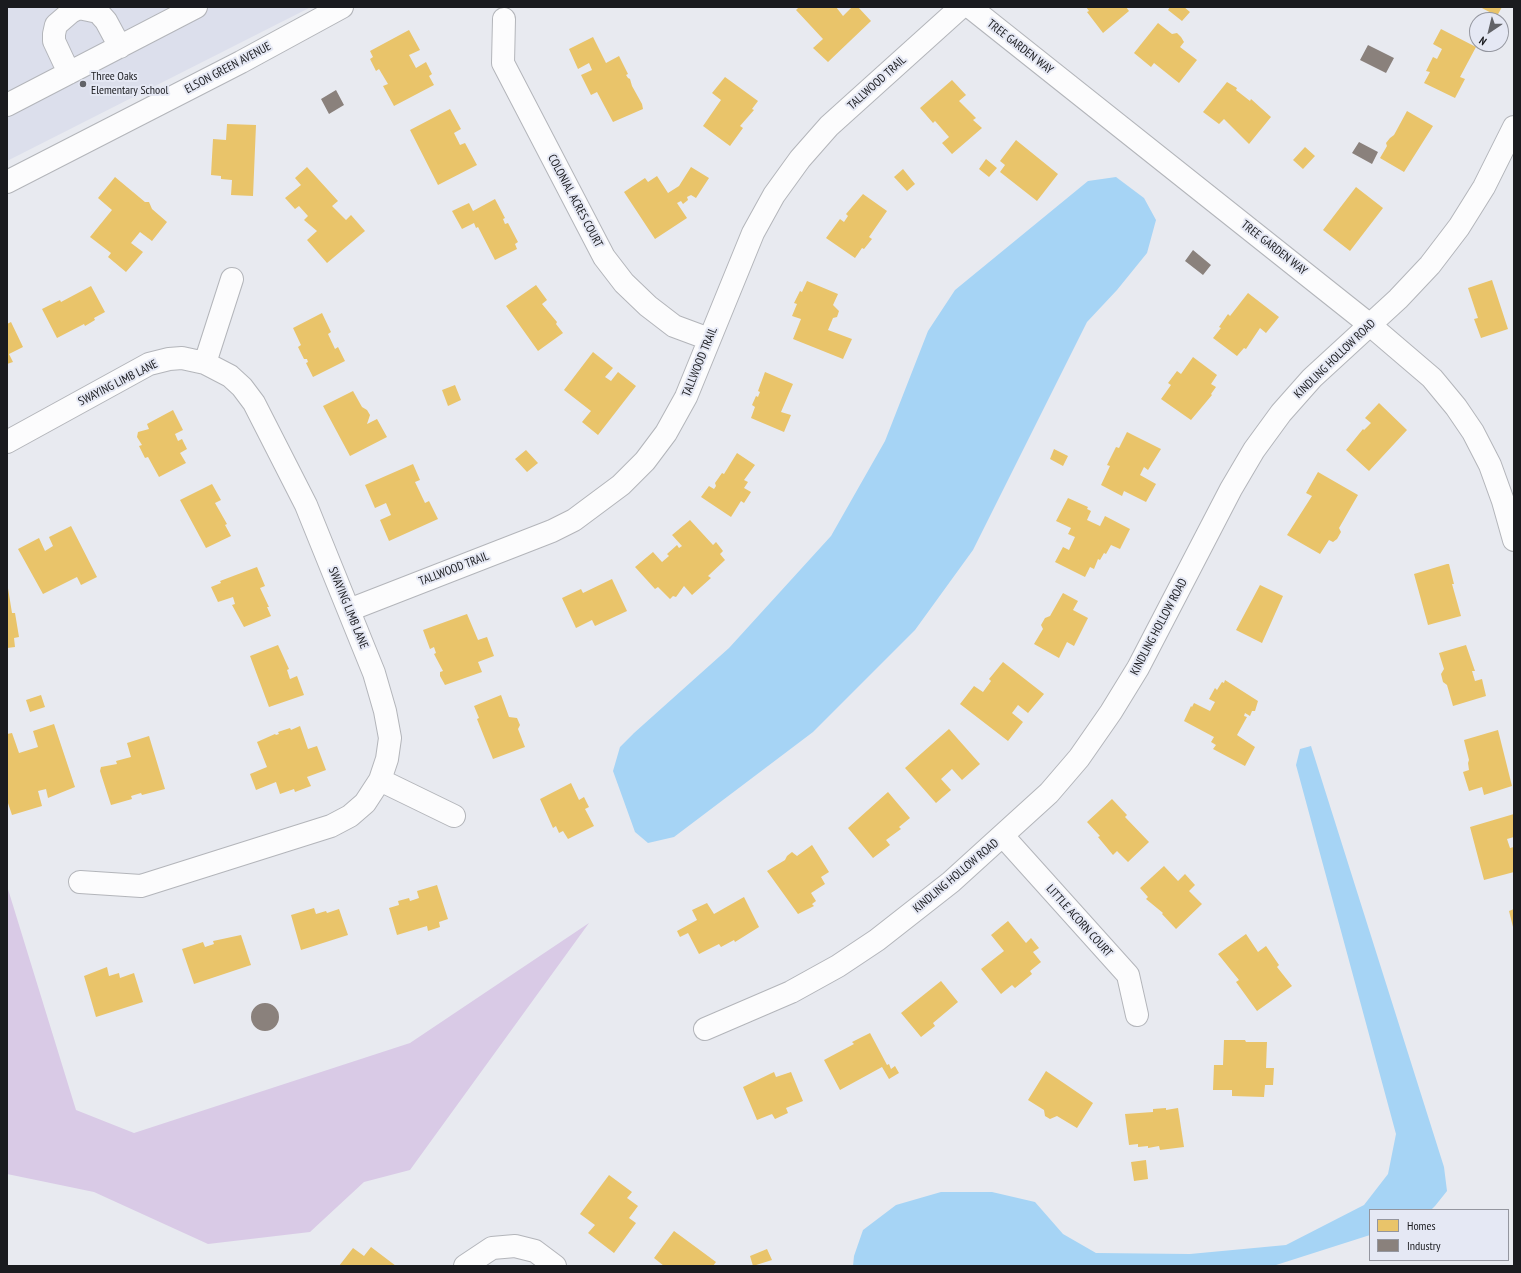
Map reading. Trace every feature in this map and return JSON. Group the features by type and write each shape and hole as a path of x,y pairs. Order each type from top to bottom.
{"street":[{"path":"7,105 196,7"},
{"name":"ELSON GREEN AVENUE","path":"7,182 241,62 342,7"},
{"name":"TALLWOOD TRAIL","path":"349,610 552,531 574,520 600,503 621,485 645,461 666,433 686,397 753,233 774,195 800,159 829,126 961,7"},
{"name":"TREE GARDEN WAY","path":"970,7 1370,325 1432,378 1456,407 1473,432 1490,465 1504,501 1514,540"},
{"path":"69,73 54,41 54,34 56,25 71,12 79,8 98,12 106,21 120,47"},
{"name":"COLONIAL ACRES COURT","path":"504,19 503,63 604,257 624,283 648,306 674,326 709,340"},
{"name":"KINDLING HOLLOW ROAD","path":"705,1029 791,992 838,966 877,940 951,882 1049,793 1079,758 1111,712 1138,668 1231,489 1254,450 1281,412 1312,378 1398,299 1430,265 1459,227 1484,187 1514,127"},
{"path":"205,363 232,279"},
{"name":"SWAYING LIMB LANE","path":"7,442 149,364 169,358 182,358 205,363 230,376 242,387 254,403 306,505 374,673 385,711 390,738 388,759 380,780 365,803 350,816 331,826 141,886 80,882"},
{"path":"380,780 454,816"},
{"name":"LITTLE ACORN COURT","path":"1003,836 1128,975 1137,1015"},
{"path":"465,1266 492,1248 515,1246 535,1251 555,1266"}],"shaded area":[{"name":"Three Oaks Elementary School","path":"7,7 311,7 7,161"},
{"path":"7,886 76,1110 134,1133 410,1043 589,923 410,1170 364,1182 310,1232 208,1244 94,1192 7,1174"}],"water":[{"path":"1116,177 1144,198 1156,220 1147,253 1117,290 1087,322 973,550 915,630 813,732 674,837 648,843 635,832 613,771 620,747 729,648 831,536 885,441 928,331 955,290 1088,181"},
{"path":"1311,746 1444,1167 1447,1191 1435,1206 1432,1209 1369,1209 1369,1235 1273,1266 853,1266 854,1256 863,1230 896,1205 941,1192 992,1192 1035,1202 1063,1234 1096,1253 1190,1254 1286,1245 1364,1205 1388,1174 1396,1134 1296,765 1300,749"}],"building: Homes":[{"path":"799,7 836,7 843,16 852,7 858,7 871,21 828,62 813,48 823,39 796,10"},
{"path":"1086,7 1126,7 1129,11 1103,33 1087,12 1089,11"},
{"path":"1170,7 1184,7 1190,12 1182,21 1168,10"},
{"path":"1480,7 1502,7 1499,12 1489,12"},
{"path":"1158,23 1172,34 1177,33 1184,42 1180,47 1197,60 1179,83 1154,63 1151,67 1134,53"},
{"path":"1441,29 1469,43 1469,52 1473,52 1460,77 1465,79 1455,98 1424,83 1430,72 1426,71 1433,57 1437,59 1442,49 1433,44"},
{"path":"409,30 420,50 409,55 416,68 426,62 432,74 429,76 434,85 394,106 383,86 388,84 379,69 376,71 370,59 373,57 370,51"},
{"path":"593,37 606,63 619,56 628,74 626,75 630,79 643,109 613,122 597,92 591,95 581,75 592,70 589,63 578,69 569,49"},
{"path":"725,77 758,101 752,109 754,110 740,126 743,128 730,146 703,126 721,100 712,93"},
{"path":"952,80 966,95 959,101 976,118 973,120 982,128 952,154 942,143 949,137 935,121 933,123 920,108"},
{"path":"1227,82 1237,88 1236,90 1250,101 1251,99 1271,117 1249,144 1224,119 1219,124 1203,112"},
{"path":"450,109 461,129 454,133 460,145 465,143 477,165 438,185 410,130"},
{"path":"1407,111 1433,126 1404,172 1380,158 1387,146 1386,143 1394,135"},
{"path":"227,124 256,125 253,196 231,195 232,180 221,179 221,176 211,175 213,139 226,140"},
{"path":"1016,140 1058,174 1037,201 1000,172 1005,165 1000,161"},
{"path":"1305,147 1315,156 1303,169 1293,160"},
{"path":"986,159 997,168 989,177 979,169"},
{"path":"307,167 338,201 332,206 346,220 351,215 365,231 327,263 307,240 317,231 304,220 308,216 299,206 295,209 285,198 301,185 295,178"},
{"path":"691,167 709,178 696,198 691,195 687,197 688,200 683,204 681,201 677,203 687,218 655,239 624,192 645,178 648,182 657,176 668,193 679,186"},
{"path":"903,169 915,184 907,191 894,177"},
{"path":"115,177 145,202 149,202 152,209 167,222 152,241 140,232 131,243 143,252 126,272 108,257 111,253 90,237 112,210 98,198"},
{"path":"1356,187 1383,208 1350,251 1323,230"},
{"path":"863,194 887,211 869,237 872,239 864,249 862,248 855,258 826,238 840,219 844,222 848,216 846,214"},
{"path":"495,199 505,218 503,219 505,224 508,223 518,242 515,244 517,249 495,260 478,227 476,228 474,223 462,229 452,211 469,203 473,211"},
{"path":"1492,280 1508,329 1481,338 1474,319 1478,318 1468,288"},
{"path":"807,281 838,294 833,305 839,311 837,317 833,318 828,330 852,339 843,359 793,339 801,319 792,316 797,304 794,303 800,291 802,292"},
{"path":"536,285 547,300 542,304 557,322 556,324 563,333 538,351 506,306"},
{"path":"91,286 105,312 94,318 95,320 85,326 84,324 57,338 42,309 60,300 61,302"},
{"path":"1248,293 1279,317 1266,333 1260,328 1246,349 1244,348 1237,356 1213,338 1221,328 1219,327 1228,314 1230,316"},
{"path":"322,313 331,332 328,334 335,349 338,347 345,361 313,377 306,363 308,362 307,359 304,359 298,347 301,345 293,328"},
{"path":"11,322 23,347 9,354 13,362 7,364 7,324"},
{"path":"593,352 613,368 605,377 611,381 618,372 636,386 598,435 582,422 591,411 564,390"},
{"path":"1193,357 1217,375 1211,384 1216,387 1211,394 1212,395 1191,420 1161,399 1171,385 1168,383 1177,371 1181,374"},
{"path":"765,372 793,384 781,412 791,415 784,432 751,418 755,407 752,405 756,396 758,397 760,392 758,391"},
{"path":"455,385 461,400 448,406 442,390"},
{"path":"353,391 362,407 367,410 370,415 367,424 377,419 387,437 350,456 323,406"},
{"path":"1379,403 1407,430 1369,471 1346,450 1363,429 1364,430 1371,423 1365,418"},
{"path":"173,410 183,430 175,434 178,441 182,439 187,449 180,453 186,463 159,477 148,457 145,458 139,446 142,445 137,437 138,432 149,429 147,424"},
{"path":"1127,432 1161,449 1148,470 1144,467 1140,475 1156,484 1146,502 1124,491 1122,496 1101,485 1110,466 1107,465 1116,447 1119,448"},
{"path":"1054,449 1068,456 1063,466 1050,459"},
{"path":"526,450 538,463 527,472 515,459"},
{"path":"737,453 755,465 744,480 748,482 744,488 751,492 744,503 741,501 731,517 701,497 709,486 714,489 716,486 715,483 722,473 724,474"},
{"path":"413,464 420,480 415,482 425,503 429,501 438,519 389,541 380,520 391,515 386,503 375,508 365,485"},
{"path":"1318,472 1358,495 1339,528 1341,532 1337,539 1333,542 1329,540 1320,554 1287,535 1312,496 1306,493"},
{"path":"212,484 221,500 215,503 227,524 225,525 231,536 206,548 180,500"},
{"path":"1068,498 1088,507 1087,509 1091,511 1087,520 1100,526 1105,516 1130,529 1120,549 1111,545 1106,554 1104,553 1100,560 1098,559 1094,569 1090,567 1085,577 1055,562 1063,547 1069,550 1075,537 1068,534 1071,528 1056,521"},
{"path":"690,520 713,545 716,542 723,551 720,554 725,560 708,576 711,578 692,595 684,586 676,597 673,596 670,599 658,587 655,589 635,567 653,552 662,562 669,556 667,554 677,545 679,548 682,546 672,535"},
{"path":"71,526 97,577 81,585 77,577 43,594 18,549 39,538 45,551 53,546 49,537"},
{"path":"1449,564 1454,584 1452,584 1461,616 1428,625 1414,574"},
{"path":"257,567 265,586 260,588 269,607 267,607 271,616 244,627 232,605 235,604 233,597 218,602 211,587 221,583 220,581"},
{"path":"612,579 627,611 595,626 592,620 576,628 562,598 581,589 583,593"},
{"path":"7,582 12,613 15,613 19,637 14,638 15,647 7,648"},
{"path":"1260,585 1283,596 1262,643 1236,630"},
{"path":"1063,593 1078,601 1073,610 1088,618 1074,646 1067,642 1059,658 1034,644 1043,629 1041,625 1045,618 1050,616"},
{"path":"467,614 478,640 487,637 494,656 478,662 482,672 445,685 440,676 440,672 443,671 434,654 436,653 434,647 430,649 423,630"},
{"path":"278,645 289,669 287,670 290,679 297,676 304,695 269,707 250,656"},
{"path":"1466,645 1475,671 1472,671 1475,681 1482,679 1486,696 1453,706 1447,685 1443,682 1441,674 1444,669 1439,653"},
{"path":"1003,662 1044,694 1028,713 1018,705 1012,713 1023,722 1008,741 960,704 974,686 983,692 991,681 989,679"},
{"path":"1225,680 1258,701 1255,711 1252,711 1250,716 1245,713 1244,716 1247,717 1237,735 1255,747 1245,766 1213,749 1216,745 1211,742 1214,737 1184,721 1194,703 1210,711 1215,702 1209,699 1215,688 1217,690"},
{"path":"41,695 45,707 30,712 26,700"},
{"path":"501,695 509,717 517,718 520,725 518,729 525,747 493,759 477,719 479,718 474,706"},
{"path":"54,724 75,787 48,798 46,789 38,791 42,806 12,815 7,800 7,734 12,733 19,753 38,747 33,731"},
{"path":"300,726 308,749 317,746 326,770 307,777 311,786 295,792 294,789 280,794 276,782 256,790 250,774 267,767 257,742 275,734 279,734 278,732 290,728 291,730"},
{"path":"949,729 980,764 962,780 952,769 941,779 951,790 936,803 905,768"},
{"path":"1498,730 1512,786 1484,795 1482,787 1469,791 1463,772 1469,770 1469,760 1464,740"},
{"path":"149,736 165,789 142,795 141,793 131,796 132,799 111,805 100,771 101,767 117,764 116,761 131,757 127,743"},
{"path":"571,783 579,800 584,797 589,807 585,809 594,826 568,839 563,831 559,833 556,826 553,828 540,799"},
{"path":"888,792 910,818 899,827 901,829 886,840 890,845 873,858 848,828"},
{"path":"1112,799 1127,815 1125,817 1149,842 1128,862 1117,851 1113,855 1098,837 1100,836 1087,822"},
{"path":"1514,814 1514,837 1507,839 1510,848 1514,847 1514,872 1484,880 1470,827"},
{"path":"812,845 829,872 821,877 825,884 811,893 816,901 812,904 814,906 798,914 767,871 785,860 792,852 797,856"},
{"path":"1164,866 1178,881 1185,874 1195,885 1189,891 1202,904 1176,929 1162,914 1163,913 1146,899 1148,897 1140,888"},
{"path":"437,885 448,919 439,922 440,927 428,931 427,926 397,935 389,908 399,905 398,901 409,898 410,901 419,898 417,891"},
{"path":"744,897 759,927 735,942 734,940 721,947 719,944 699,954 688,933 680,937 677,931 697,920 692,910 707,903 714,914"},
{"path":"314,908 316,914 326,911 327,913 339,909 348,935 301,950 291,915"},
{"path":"1514,909 1514,927 1513,927 1509,911"},
{"path":"1008,921 1026,943 1031,938 1039,948 1033,952 1041,962 1030,971 1032,974 1015,988 1012,985 1001,994 981,969 1004,951 991,935"},
{"path":"1246,934 1258,952 1266,946 1279,965 1277,967 1292,986 1257,1011 1236,982 1239,980 1218,954"},
{"path":"241,935 251,965 194,984 182,949 203,942 205,947 214,944 213,941"},
{"path":"107,967 109,976 119,973 120,978 134,973 143,1002 96,1017 84,976"},
{"path":"941,981 958,1002 933,1023 935,1026 921,1037 901,1013"},
{"path":"870,1033 887,1065 889,1064 891,1069 895,1066 899,1073 889,1079 882,1067 840,1090 824,1060 854,1044 852,1042"},
{"path":"1224,1040 1267,1042 1266,1068 1274,1068 1273,1085 1265,1085 1264,1097 1232,1096 1232,1090 1213,1090 1214,1065 1223,1065"},
{"path":"1046,1071 1093,1103 1077,1128 1057,1116 1050,1119 1045,1116 1044,1110 1028,1100"},
{"path":"774,1072 776,1077 791,1072 803,1101 786,1108 788,1113 775,1119 772,1114 757,1120 743,1087"},
{"path":"1166,1108 1166,1110 1178,1108 1184,1147 1160,1150 1159,1146 1148,1148 1148,1146 1138,1147 1138,1144 1129,1145 1125,1114 1153,1112 1153,1109"},
{"path":"1146,1160 1148,1179 1134,1181 1131,1162"},
{"path":"609,1175 632,1192 627,1198 638,1206 629,1218 636,1223 614,1253 588,1233 595,1225 580,1214"},
{"path":"674,1231 716,1262 713,1266 664,1266 654,1258"},
{"path":"371,1247 396,1266 339,1266 353,1248 364,1256"},
{"path":"767,1249 772,1260 753,1266 750,1256"}],"building: Industry":[{"path":"1368,45 1394,58 1386,73 1360,60"},
{"path":"336,90 344,105 329,114 321,99"},
{"path":"1359,142 1378,152 1372,164 1352,153"},
{"path":"1193,250 1211,265 1203,275 1185,261"},
{"path":"265,1003 275,1007 279,1017 275,1027 265,1031 255,1027 251,1017 255,1007"}],"place":[{"name":"Three Oaks Elementary School","path":"83,84"}]}
